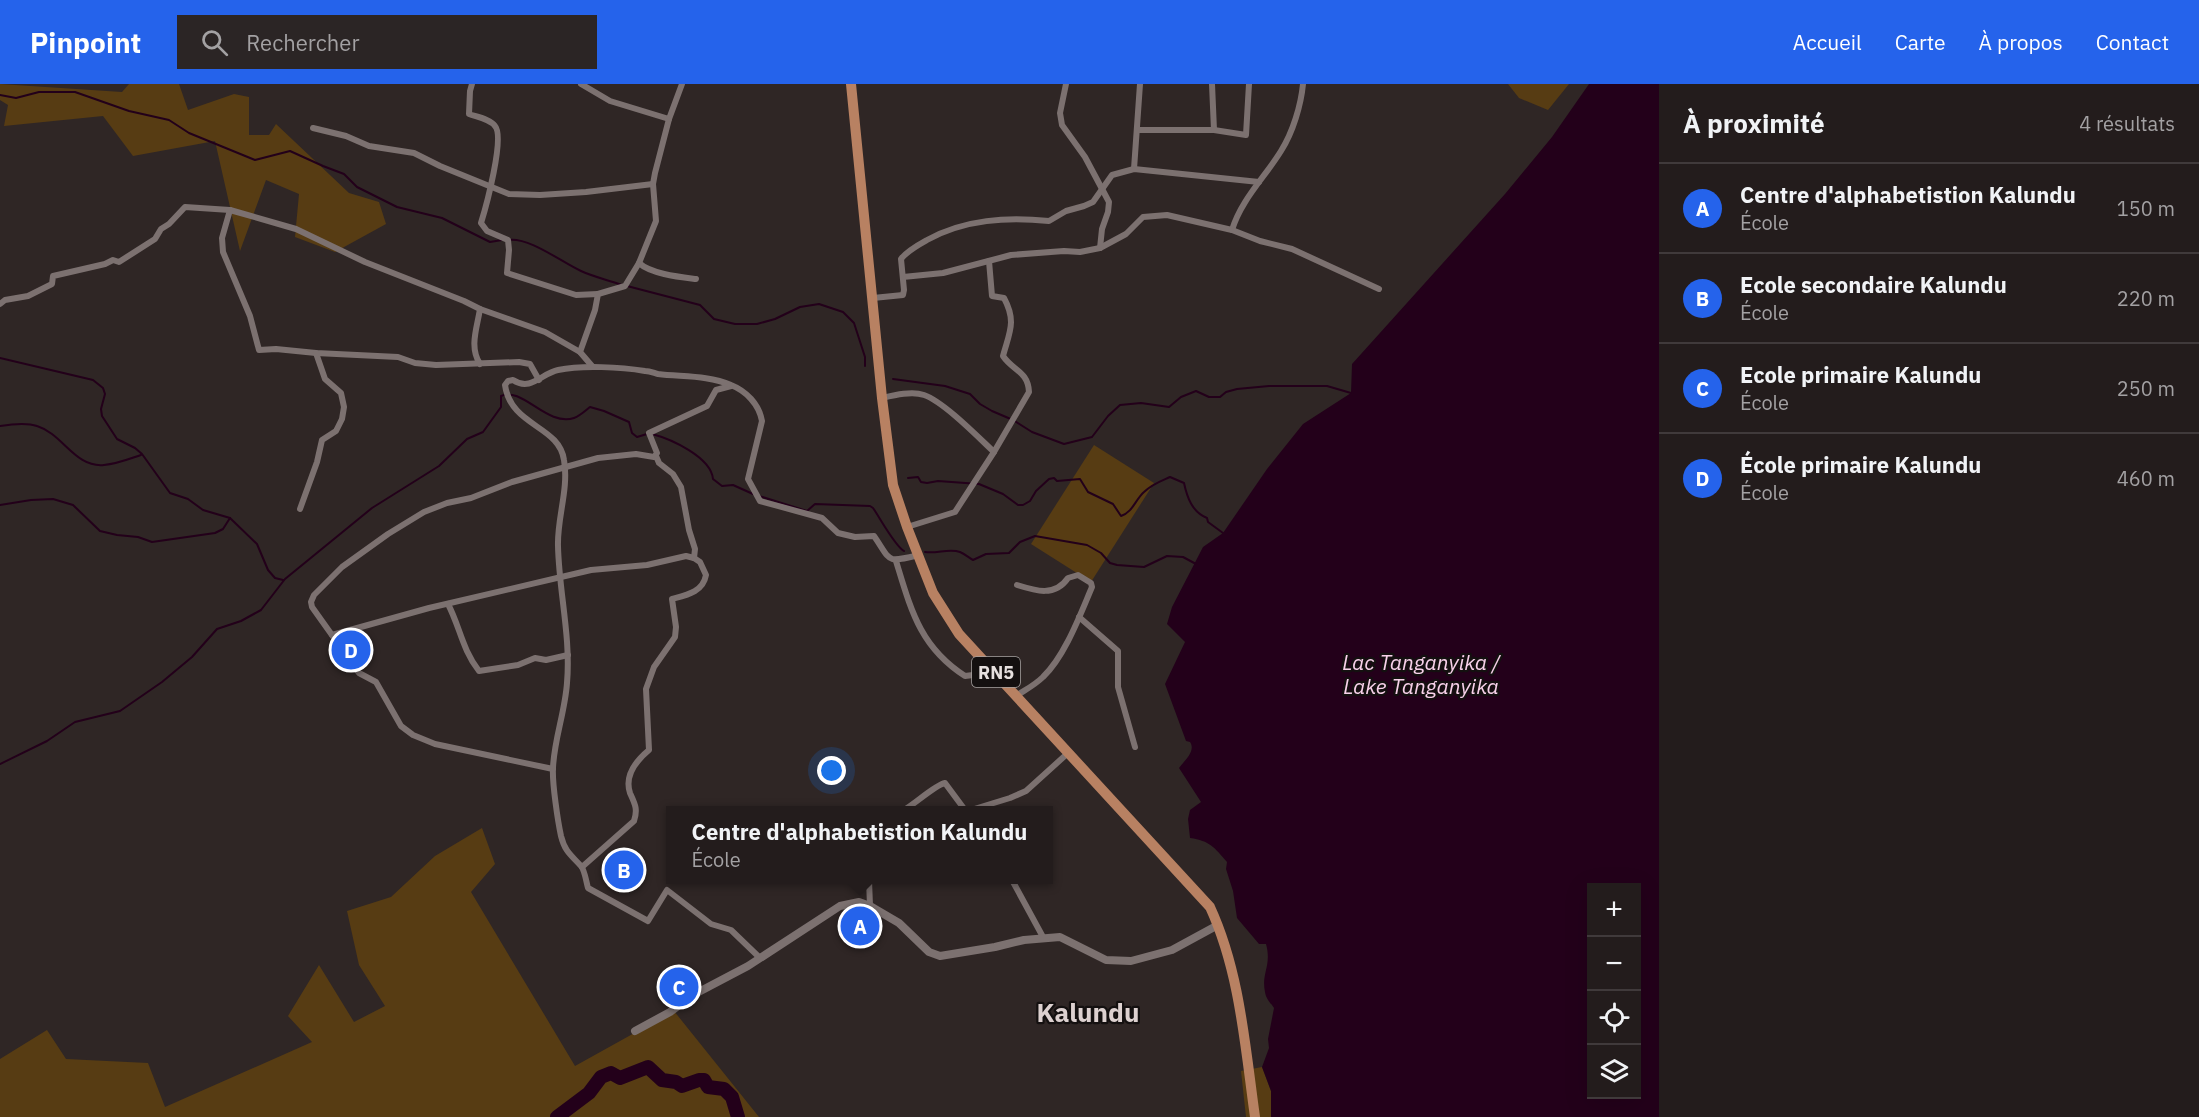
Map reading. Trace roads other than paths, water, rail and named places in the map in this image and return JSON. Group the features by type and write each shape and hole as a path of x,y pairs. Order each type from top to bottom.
{"highway":[{"name":"RN5","path":"851,84 882,398 893,485 907,527 933,593 959,634 1210,907 1234,975 1255,1117"}],"street":[{"path":"472,84 469,114 495,125 500,142 482,224 487,231 508,240 507,273 576,295 598,294 625,286 639,263 656,221 653,184 669,119 682,84"},
{"path":"580,84 610,101 669,119"},
{"path":"1066,84 1060,113 1062,125 1085,157 1109,202 1100,248"},
{"path":"1134,169 1140,84"},
{"path":"1212,84 1214,130"},
{"path":"1137,130 1214,130 1246,135 1250,84"},
{"path":"1232,230 1242,205 1283,148 1291,133 1303,84"},
{"path":"313,128 346,136 369,146 414,153 509,194 540,195 586,192 653,184"},
{"path":"873,298 903,295 901,262 903,257 932,238 963,226 993,220 1029,218 1049,221 1066,211 1093,202 1112,175 1134,169 1259,182"},
{"path":"0,304 5,300 28,296 52,284 54,276 113,260 119,262 155,239 161,229 170,224 185,207 230,210 296,229 365,262 480,309 545,332 580,352 592,366"},
{"path":"230,210 222,238 223,252 250,316 259,350 276,349 398,357 415,363 436,365 509,361 530,364 539,380"},
{"path":"903,277 943,273 1017,255 1080,252 1100,248 1126,234 1139,220 1150,215 1167,215 1232,230 1260,241 1292,249 1379,289"},
{"path":"907,527 955,512 1029,392 1028,382 1019,370 1008,364 1003,356 1012,330 1011,316 1004,298 993,296 989,261"},
{"path":"639,263 643,267 670,275 696,279"},
{"path":"580,352 595,310 598,294"},
{"path":"480,309 473,345 474,354 480,364"},
{"path":"300,509 317,462 322,440 336,431 344,412 341,393 325,379 316,353"},
{"path":"760,958 730,930 711,924 667,890 648,921 588,888 582,867 573,860 561,837 553,769 565,703 568,655 558,546 565,467 561,448 556,441 523,417 506,397 505,385 508,381 513,380 528,385 550,372 592,366 706,379 733,385 757,405 762,421 748,479 760,501 822,518 838,534 855,537 874,536 887,558 896,561 919,555"},
{"path":"694,558 695,549 681,487 678,480 659,463 656,447 651,443 649,433 707,406 716,390 733,385"},
{"path":"882,398 909,394 925,395 951,413 994,452"},
{"path":"553,769 435,744 413,735 401,726 376,682 359,673 312,607 311,602 314,595 342,567 424,512 447,503 471,498 512,482 598,458 626,455 644,455 649,458 656,456"},
{"path":"332,635 448,604 591,570 647,565 686,556 694,558 704,568 705,581 698,590 672,599 675,637 654,667 646,690 649,750 635,764 629,777 630,790 637,811 634,821 582,867"},
{"path":"896,561 912,610 932,649 965,676 973,675 986,661"},
{"path":"1016,696 1045,675 1079,616 1092,585 1078,575 1068,578 1064,584 1045,592 1017,585"},
{"path":"448,604 458,625 462,641 479,671 518,665 535,658 546,660 568,655"},
{"path":"1079,616 1118,651 1118,687 1135,747"},
{"path":"984,806 1026,791 1068,753"},
{"path":"911,806 938,784 945,783 962,806"},
{"path":"870,884 870,906"},
{"path":"1015,884 1043,937"},
{"path":"635,1030 670,1012 691,996 760,958 840,906 859,902 900,923 929,952 940,956 1043,937 1060,937 1106,960 1131,961 1172,950 1218,925"}],"water":[{"name":"Lac Tanganyika / Lake Tanganyika","path":"1589,84 1659,84 1659,1117 1271,1117 1271,1091 1262,1067 1269,1048 1268,1039 1274,1008 1266,997 1264,985 1268,952 1266,944 1259,944 1237,918 1233,891 1226,869 1227,862 1211,846 1190,838 1188,819 1190,810 1201,802 1179,768 1192,749 1190,742 1186,741 1165,684 1185,642 1167,624 1172,607 1203,547 1223,533 1267,469 1303,424 1351,393 1352,364 1505,194 1552,137"}],"waterway":[{"path":"0,95 16,98 39,92 75,92 129,111 169,120 189,133 255,160 290,151 344,174 357,187 397,207 442,218 490,242 502,240"},
{"path":"508,240 526,242 581,271 622,285"},
{"path":"627,286 700,305 714,319 735,324 757,324 775,319 800,307 819,304 843,312 854,323 865,357 865,366"},
{"path":"0,358 93,380 103,388 105,394 101,409 102,416 117,439 142,454 170,493 188,499 203,510 230,518 257,544 268,570 275,578 283,580"},
{"path":"893,379 945,386 970,394 992,411 1032,432 1064,444 1092,437 1120,405 1141,403 1169,407 1181,397 1196,391 1209,397 1220,397 1226,392 1237,389 1269,386 1327,386 1351,393"},
{"path":"0,764 47,741 75,722 120,711 162,682 192,657 217,629 241,621 261,610 285,579 372,508 439,466 467,439 483,432 501,407 501,396 509,394 517,396 554,417 564,419 574,418 590,407 629,422 632,433 637,437 647,434"},
{"path":"0,426 14,424 37,426 46,430 77,456 94,465 114,464 141,455"},
{"path":"652,434 669,440 698,456 711,471 713,479 722,486 733,485 753,494 807,511 815,504 870,506 896,544 904,551"},
{"path":"908,478 918,477 921,482 927,483 938,481 979,484 1003,494 1018,505 1030,501 1036,491 1049,479 1054,478 1057,481 1080,479 1088,492 1113,504 1121,516 1131,509 1147,489 1170,477 1184,483 1194,508 1223,533"},
{"path":"0,505 53,499 73,505 100,531 138,537 152,542 215,533 223,529 230,518"},
{"path":"925,552 956,551 973,560 986,554 1009,553 1020,542 1035,536 1087,545 1101,553 1110,563 1117,565 1144,567 1167,556 1183,557 1196,564"},
{"path":"557,1117 589,1093 601,1077 611,1073 620,1078 648,1067 662,1080 676,1082 682,1086 704,1080 708,1087 724,1089 732,1097 738,1117"}],"place":[{"name":"École primaire Kalundu","path":"351,650"},
{"name":"Ecole secondaire Kalundu","path":"624,870"},
{"name":"Centre d'alphabetistion Kalundu","path":"860,926"},
{"name":"Ecole primaire Kalundu","path":"679,987"}],"district":[{"name":"Kalundu","path":"1088,1012"}]}
